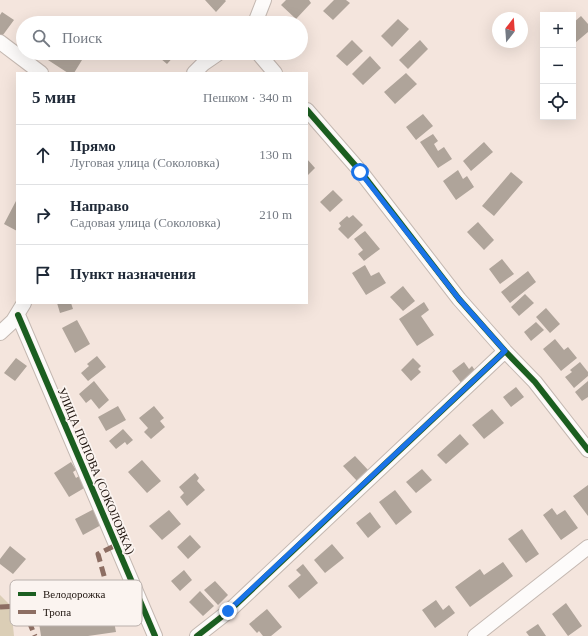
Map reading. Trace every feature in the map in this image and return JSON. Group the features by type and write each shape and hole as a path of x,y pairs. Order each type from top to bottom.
{"street":[{"path":"257,16 264,0"},
{"path":"0,42 16,54"},
{"path":"24,60 40,72"},
{"path":"195,72 209,60"},
{"path":"264,60 274,72"},
{"path":"308,111 365,178 459,299 535,382 588,450"},
{"path":"0,333 13,321 21,309"},
{"name":"УЛИЦА ПОПОВА (СОКОЛОВКА)","path":"21,309 131,580"},
{"path":"197,636 228,611 505,351"},
{"path":"475,636 588,547"},
{"name":"УЛИЦА ПОПОВА (СОКОЛОВКА)","path":"142,606 154,636"}],"shaded area":[{"path":"0,595 10,605 10,626 13,626 14,636 0,636"}],"building":[{"path":"205,0 225,0 226,1 216,12"},
{"path":"286,0 309,0 311,3 299,16 293,16 281,5"},
{"path":"334,0 346,0 350,3 333,20 323,11"},
{"path":"2,12 14,20 0,39 0,15"},
{"path":"581,16 588,24 588,32 576,42 576,20"},
{"path":"398,19 409,29 392,47 381,36"},
{"path":"352,40 363,51 347,66 336,56"},
{"path":"420,40 428,49 408,69 399,60"},
{"path":"370,56 381,68 363,85 352,74"},
{"path":"48,60 82,60 75,72 66,72"},
{"path":"162,60 171,60 167,64"},
{"path":"406,73 417,84 395,104 384,92"},
{"path":"423,114 433,126 416,140 406,127"},
{"path":"433,134 438,141 434,144 438,151 444,147 452,159 438,168 420,142"},
{"path":"484,142 493,152 471,171 463,161"},
{"path":"308,160 315,168 308,175"},
{"path":"458,170 463,179 467,176 474,187 456,200 443,181"},
{"path":"511,172 523,182 494,216 482,206"},
{"path":"333,190 343,200 330,212 320,202"},
{"path":"16,201 16,230 4,224"},
{"path":"353,215 363,225 348,239 338,229 341,226 339,223 347,216 349,218"},
{"path":"478,222 494,240 484,250 467,232"},
{"path":"365,231 380,249 364,261 358,254 363,250 354,239"},
{"path":"502,259 514,274 500,284 489,269"},
{"path":"365,265 371,276 379,272 386,283 366,295 352,273"},
{"path":"528,271 536,282 510,303 501,292"},
{"path":"403,286 415,301 403,311 390,297"},
{"path":"525,294 534,303 519,316 511,307"},
{"path":"424,302 429,310 421,316 434,335 417,346 399,319"},
{"path":"57,304 71,304 73,309 60,313"},
{"path":"546,308 560,324 550,333 536,317"},
{"path":"77,320 90,344 75,353 62,328"},
{"path":"536,322 544,330 531,341 524,332"},
{"path":"555,339 564,350 568,347 577,358 561,371 543,349"},
{"path":"97,356 106,367 88,381 81,373 89,366 87,364"},
{"path":"16,358 27,366 15,381 4,373"},
{"path":"413,358 421,366 418,369 421,372 411,381 401,370"},
{"path":"464,362 469,369 472,366 476,372 462,384 452,371"},
{"path":"580,362 588,372 588,376 574,388 565,377 572,372 570,370"},
{"path":"94,381 109,400 99,409 91,399 86,403 79,394"},
{"path":"588,381 588,397 582,401 575,392"},
{"path":"516,387 524,397 511,407 503,397"},
{"path":"118,406 126,420 106,431 98,417"},
{"path":"154,406 164,418 160,421 165,427 151,439 144,432 148,428 139,418"},
{"path":"492,409 504,423 484,439 472,425"},
{"path":"123,429 133,440 127,445 125,442 116,449 109,441"},
{"path":"460,434 469,444 446,464 437,455"},
{"path":"355,456 369,471 358,482 343,466"},
{"path":"142,460 161,481 147,493 128,472"},
{"path":"71,462 76,470 73,472 76,478 79,476 86,487 69,497 54,473"},
{"path":"422,469 432,480 416,493 406,482"},
{"path":"195,473 199,478 197,481 205,490 187,506 180,497 184,493 179,487"},
{"path":"588,485 588,516 573,496"},
{"path":"395,490 412,512 396,525 379,502"},
{"path":"552,508 557,515 565,510 578,528 561,540 543,515"},
{"path":"94,509 103,524 83,535 75,519"},
{"path":"169,510 181,524 162,540 149,526"},
{"path":"370,512 381,527 368,538 356,523"},
{"path":"522,529 539,554 526,563 508,539"},
{"path":"190,535 201,547 188,559 177,547"},
{"path":"332,544 344,558 325,573 314,560"},
{"path":"10,546 26,559 13,574 0,564 0,559"},
{"path":"503,562 513,576 470,607 455,587 480,569 484,575"},
{"path":"303,564 318,583 299,599 288,586 301,575 296,570"},
{"path":"184,570 192,580 180,591 171,581"},
{"path":"215,581 228,595 218,605 204,590"},
{"path":"200,591 214,606 203,616 189,602"},
{"path":"436,600 443,610 449,605 455,613 435,628 422,610"},
{"path":"566,603 582,626 568,636 552,614"},
{"path":"267,609 282,627 271,636 263,636 259,631 257,633 249,624"},
{"path":"538,624 546,636 529,636 526,632"},
{"path":"39,626 115,626 116,632 88,636 41,636"}],"marked path":[{"path":"105,580 98,554 116,545"},
{"path":"0,607 10,607"},
{"path":"31,626 35,636"}],"cycle path":[{"path":"308,111 361,172 459,299 535,382 588,450"},
{"path":"18,315 131,580"},
{"path":"197,636 229,611 505,351"},
{"path":"142,606 155,636"}],"route":[{"path":"228,611 505,351 459,299 360,172"}]}
